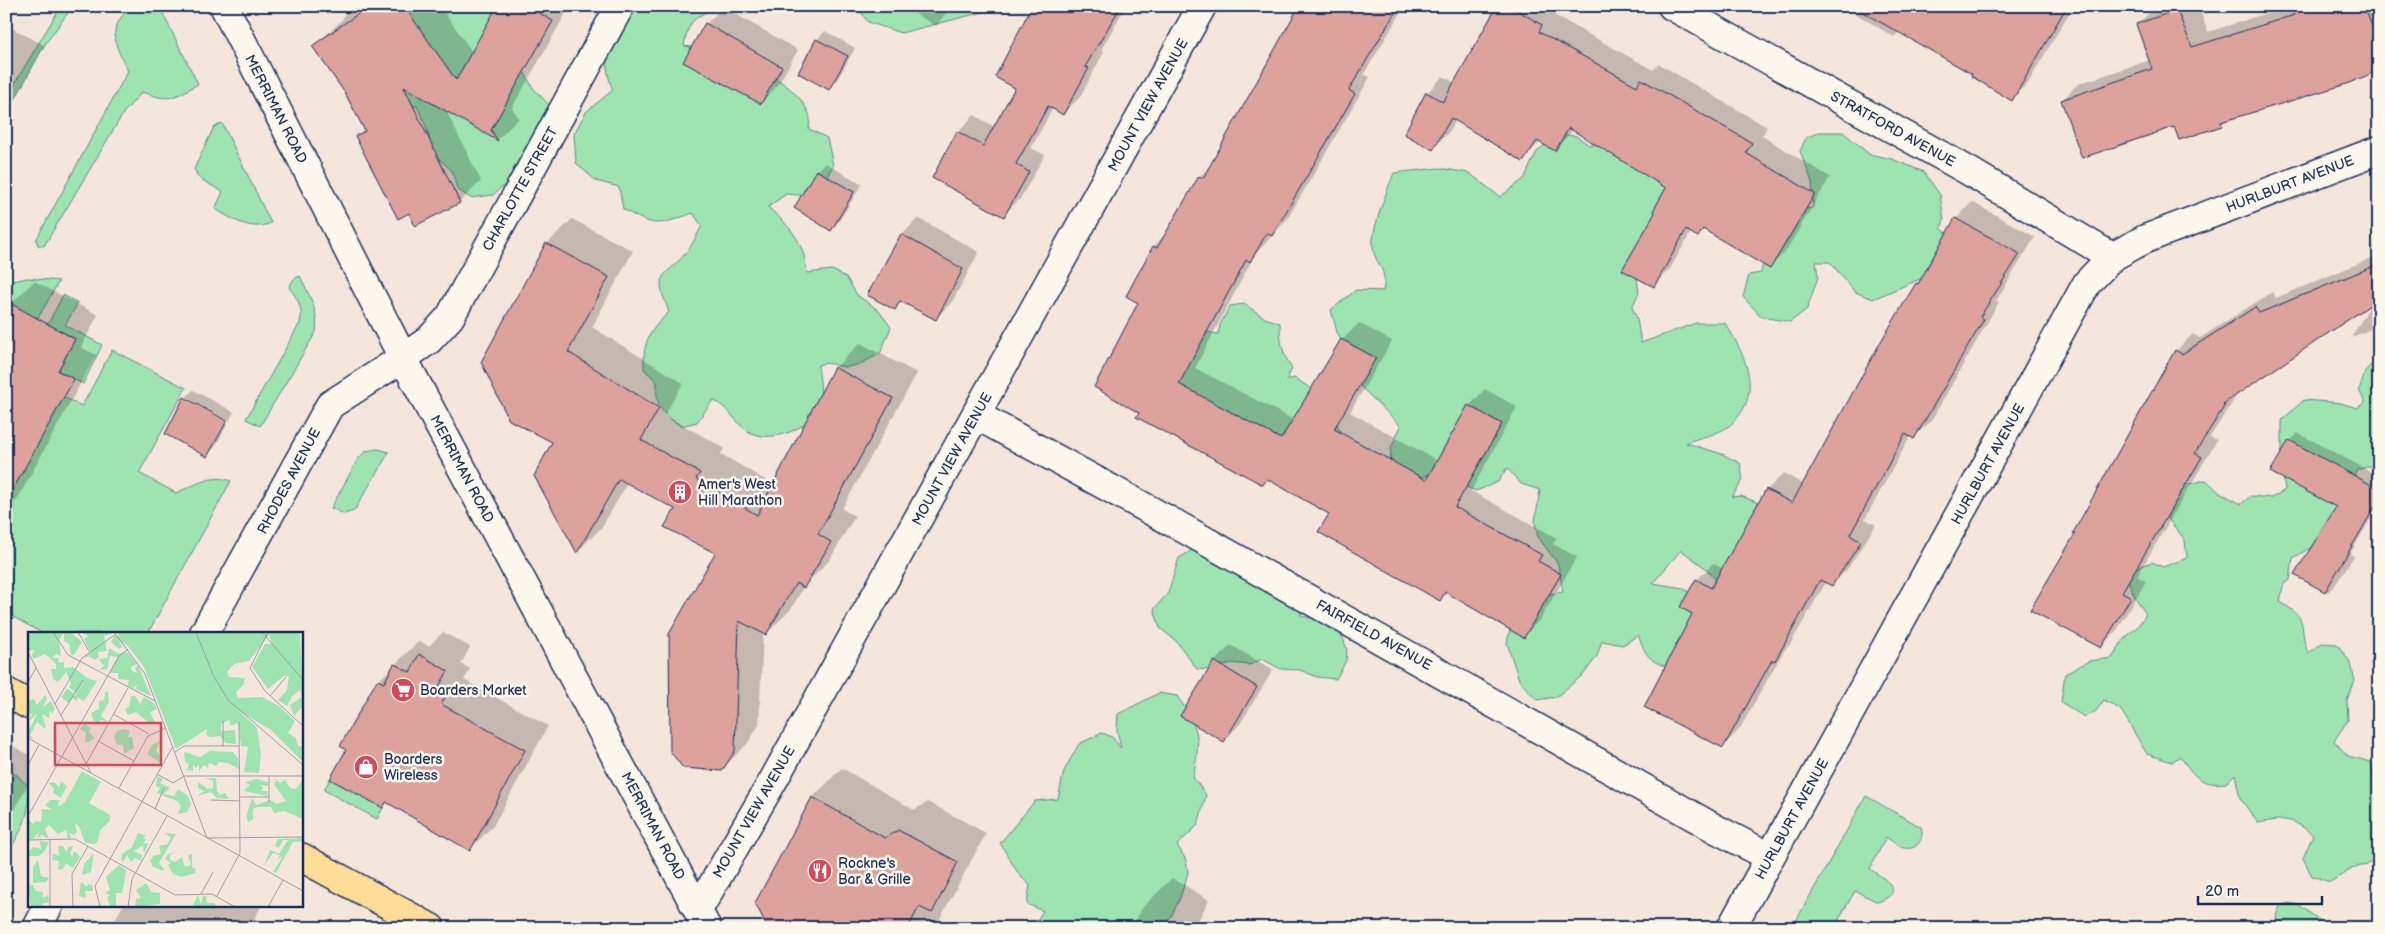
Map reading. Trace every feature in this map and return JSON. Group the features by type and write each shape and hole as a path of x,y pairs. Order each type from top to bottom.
{"main road":[{"path":"6,692 28,704"},
{"path":"302,858 431,928"}],"street":[{"name":"MERRIMAN ROAD","path":"224,6 403,358 703,919"},
{"name":"CHARLOTTE STREET","path":"403,358 429,340 450,317 620,6"},
{"name":"MOUNT VIEW AVENUE","path":"703,919 774,779 1202,6"},
{"name":"STRATFORD AVENUE","path":"1672,6 1967,170 2112,257"},
{"name":"HURLBURT AVENUE","path":"1731,928 2088,284 2112,257 2145,240 2379,150"},
{"name":"RHODES AVENUE","path":"205,632 330,405 403,358"},
{"name":"FAIRFIELD AVENUE","path":"976,415 1179,526 1716,829 1770,857"},
{"path":"36,928 48,906"}],"green space":[{"path":"61,6 73,6 45,44 6,116 6,98"},
{"path":"130,6 159,6 198,84 176,96 165,98 142,92 124,112 44,246 38,245 36,240 128,71 116,45 115,31 122,16"},
{"path":"388,6 513,6 524,72 533,88 556,112 519,178 504,185 493,195 470,198 457,189 452,171 433,153 426,126 417,106 395,106"},
{"path":"643,6 720,6 694,20 688,30 684,46 736,59 773,76 801,100 810,116 809,129 827,138 833,165 823,185 808,196 786,194 768,207 795,236 803,252 807,273 832,270 846,277 857,295 878,310 891,327 880,354 849,367 828,364 818,365 821,395 815,413 800,427 781,435 760,436 751,433 742,427 724,407 713,400 697,422 681,426 664,413 658,403 657,382 644,369 646,343 652,331 669,312 664,299 662,278 688,250 702,226 693,213 672,221 657,223 634,215 623,209 619,187 596,181 576,163 574,134 586,112 613,90 607,64 608,53 611,42 624,23"},
{"path":"857,6 1007,6 901,33 868,22"},
{"path":"222,123 271,223 256,226 249,225 215,209 223,192 199,178 194,169 214,127"},
{"path":"1819,132 1843,132 1869,154 1892,159 1924,172 1940,195 1944,220 1941,228 1951,237 1940,281 1920,279 1873,299 1855,292 1830,262 1816,262 1818,277 1807,309 1790,322 1762,317 1743,297 1749,275 1761,273 1765,253 1793,210 1813,208 1812,182 1800,151 1806,138"},
{"path":"1557,134 1576,136 1589,145 1615,142 1679,189 1636,271 1639,293 1632,307 1637,319 1641,343 1696,323 1725,323 1740,348 1745,362 1749,389 1747,402 1740,414 1729,426 1719,432 1686,443 1722,454 1740,463 1743,480 1732,497 1741,496 1767,506 1718,583 1707,569 1681,550 1653,583 1683,588 1701,601 1672,668 1659,664 1650,658 1638,635 1623,645 1602,641 1597,656 1584,674 1556,697 1537,700 1519,680 1507,643 1512,619 1530,597 1563,592 1558,564 1538,537 1535,522 1540,490 1521,484 1507,468 1498,482 1476,491 1450,480 1446,468 1410,482 1390,472 1391,448 1401,426 1354,380 1350,360 1337,332 1331,310 1356,290 1383,291 1383,272 1374,254 1373,241 1380,211 1394,173 1439,168 1469,173 1500,197 1524,179 1536,153"},
{"path":"300,276 315,310 316,332 260,426 246,419 300,323 300,308 297,299 289,287 294,279"},
{"path":"28,278 59,281 38,318 6,310 6,282"},
{"path":"63,295 78,303 65,325 102,345 83,384 58,371 75,339 48,324"},
{"path":"1244,304 1265,318 1280,323 1282,347 1292,369 1286,380 1295,378 1332,403 1338,427 1347,444 1335,475 1181,400 1172,362 1201,331 1218,334 1220,325 1230,306"},
{"path":"112,350 186,388 139,473 176,493 210,479 231,481 149,632 40,632 6,613 6,502 63,397 82,406"},
{"path":"2371,365 2379,367 2379,463 2357,470 2324,540 2293,558 2290,580 2283,586 2280,602 2290,608 2300,619 2308,653 2322,643 2337,644 2351,663 2355,681 2347,700 2348,720 2334,741 2348,756 2371,762 2374,777 2379,777 2379,855 2367,865 2355,867 2330,882 2312,876 2303,858 2313,835 2288,820 2258,823 2240,798 2235,774 2226,783 2217,784 2204,781 2189,769 2180,756 2172,762 2147,754 2121,710 2104,700 2096,711 2084,717 2061,702 2065,674 2089,661 2112,658 2124,639 2138,626 2146,614 2135,597 2127,578 2132,569 2152,562 2163,567 2187,558 2185,540 2169,520 2166,503 2181,486 2206,480 2219,492 2241,504 2251,496 2271,498 2285,490 2282,471 2282,420 2304,400 2341,403 2357,408 2365,402 2359,390 2365,371"},
{"path":"378,449 389,452 354,511 344,514 331,508 358,459 366,451"},
{"path":"1194,549 1245,571 1251,584 1273,583 1301,604 1301,616 1329,621 1341,632 1347,650 1346,661 1336,679 1317,677 1300,670 1281,669 1262,659 1250,665 1231,663 1213,670 1197,669 1177,642 1160,628 1154,609 1168,593 1179,558"},
{"path":"1159,693 1177,696 1190,717 1197,734 1198,743 1193,777 1206,795 1198,825 1177,845 1186,860 1188,873 1180,898 1171,917 1160,928 1032,928 1043,911 1027,904 1030,885 1020,876 1000,843 1035,801 1058,799 1064,771 1079,744 1102,733 1112,737 1121,748 1117,730 1118,714"},
{"path":"6,770 17,775 28,786 28,809 24,824 6,857 6,808 10,801 6,798"},
{"path":"330,779 383,808 377,819 324,790"},
{"path":"1866,796 1921,827 1921,839 1913,848 1897,845 1886,837 1870,869 1887,881 1892,889 1891,894 1878,902 1855,891 1834,928 1792,928"},
{"path":"2289,903 2299,905 2330,928 2283,928 2277,923 2276,916 2280,906"}],"building":[{"path":"369,6 404,6 456,80 497,6 527,6 553,21 491,130 498,141 404,87 460,203 415,226 409,213 398,219 355,136 365,131 345,93 312,46"},
{"path":"1032,6 1121,6 1085,67 1089,68 1063,115 1048,106 1016,164 1029,172 1004,217 932,178 957,131 983,146 1015,88 995,77"},
{"path":"1299,6 1399,6 1349,90 1355,94 1272,236 1267,233 1250,262 1246,260 1179,384 1281,439 1341,339 1376,358 1334,429 1426,480 1468,405 1502,424 1455,507 1542,555 1538,561 1561,574 1524,638 1445,592 1440,601 1318,532 1329,514 1267,479 1263,485 1136,417 1139,413 1094,387 1138,303 1126,296 1153,246 1157,248 1199,176 1203,178"},
{"path":"1497,6 1510,6 1542,25 1539,32 1637,86 1641,79 1752,143 1746,153 1815,194 1770,269 1703,229 1698,237 1686,230 1654,287 1622,270 1655,213 1653,211 1666,188 1569,128 1555,151 1537,141 1523,162 1451,118 1433,150 1404,134 1426,92 1443,102"},
{"path":"1852,6 2067,6 2012,101 1971,76 1972,74"},
{"path":"2311,6 2364,6 2379,44 2379,70 2350,83 2221,122 2222,126 2179,140 2174,127 2082,158 2061,100 2152,69 2136,24 2177,10 2192,47 2294,15 2293,12"},
{"path":"705,23 782,67 761,104 683,62"},
{"path":"816,39 848,56 829,90 798,73"},
{"path":"816,170 854,192 831,231 794,208"},
{"path":"1955,218 2020,254 1980,317 1984,319 1914,439 1905,434 1850,535 1861,542 1832,586 1820,580 1775,661 1772,660 1723,748 1644,707 1692,614 1680,607 1696,579 1711,588 1766,489 1792,503 1880,343 1916,283 1918,284"},
{"path":"901,234 963,269 936,320 900,301 895,310 867,295"},
{"path":"546,243 609,277 568,352 659,408 641,440 700,473 696,479 757,515 834,367 893,398 818,534 831,542 804,588 796,583 766,635 739,621 735,751 722,771 683,768 670,751 669,634 715,553 664,527 675,509 619,479 577,553 534,476 552,442 509,420 481,362"},
{"path":"2379,264 2379,299 2223,404 2225,405 2195,453 2202,457 2122,592 2131,597 2101,648 2030,610 2075,534 2073,533 2175,350 2182,354 2255,307 2259,313"},
{"path":"6,301 75,339 58,371 74,379 6,502"},
{"path":"184,397 227,421 207,457 165,434"},
{"path":"2289,440 2379,489 2379,500 2325,592 2294,575 2336,507 2270,472"},
{"path":"419,654 448,671 438,688 448,693 441,704 525,750 470,851 386,802 383,808 330,779 346,750 340,746 377,680 384,683 394,664 410,672"},
{"path":"1214,661 1257,687 1224,742 1180,716"},
{"path":"812,797 885,838 898,830 958,862 932,913 919,907 908,928 768,928 755,903"}],"place":[{"name":"Amer's West Hill Marathon","path":"680,492"},
{"name":"Boarders Market","path":"403,690"},
{"name":"Boarders Wireless","path":"366,767"},
{"name":"Rockne's Bar & Grille","path":"820,871"}]}
